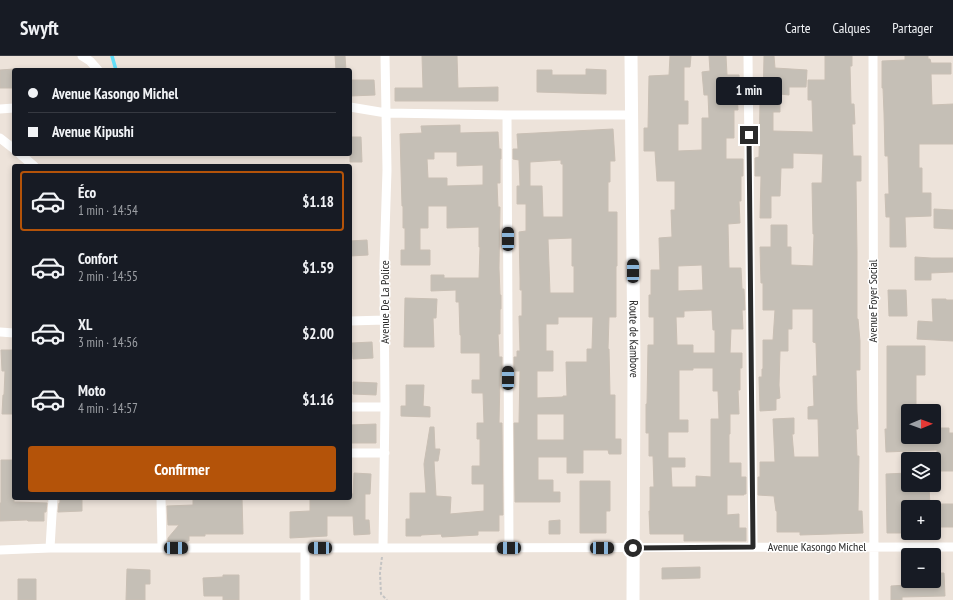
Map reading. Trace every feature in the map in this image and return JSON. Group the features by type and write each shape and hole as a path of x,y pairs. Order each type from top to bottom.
{"street":[{"path":"82,56 90,61 96,68"},
{"name":"Avenue De La Police","path":"383,548 386,407 384,264 387,170 385,56"},
{"name":"Route de Kambove","path":"631,56 634,357 633,600"},
{"path":"748,56 753,547"},
{"name":"Avenue Foyer Social","path":"873,56 874,600"},
{"path":"352,107 386,113 632,115"},
{"path":"0,109 12,108"},
{"path":"508,115 509,548"},
{"path":"0,138 12,147"},
{"path":"22,156 32,164"},
{"path":"352,321 385,320"},
{"path":"0,332 12,333"},
{"path":"352,408 386,407"},
{"path":"352,453 385,453"},
{"path":"50,548 53,500"},
{"path":"161,500 162,548"},
{"name":"Avenue Kasongo Michel","path":"0,550 50,548 953,547"},
{"path":"304,600 305,548"}],"path":[{"path":"383,548 380,573 381,594 387,600"}],"building":[{"path":"335,56 345,56 346,68 336,68"},
{"path":"422,56 457,56 458,88 498,87 498,101 395,101 395,88 423,88"},
{"path":"670,56 691,56 690,67 684,67 684,101 688,101 688,124 678,124 678,151 702,150 702,118 709,118 708,95 704,95 702,72 710,71 709,56 726,56 727,75 739,75 740,92 737,92 738,110 734,110 734,138 726,138 726,159 743,159 741,201 739,201 740,223 728,224 729,268 741,268 745,310 742,310 743,329 731,329 730,353 742,353 742,368 740,368 740,390 738,390 739,414 730,414 729,463 741,463 741,477 746,477 746,494 727,495 727,515 739,514 739,528 746,528 746,541 684,541 684,534 650,534 650,487 654,487 653,456 649,456 649,433 646,433 646,404 648,345 654,345 654,317 649,317 649,295 651,295 651,270 660,270 659,238 672,237 671,210 675,210 675,181 657,181 655,151 644,151 644,128 648,128 649,76 669,75","holes":["702,265 703,290 678,291 678,266","712,310 713,330 715,330 715,353 693,353 693,345 677,345 676,317 684,317 684,311","693,368 713,368 713,391 718,391 719,419 711,419 711,477 696,476 696,487 672,487 671,467 685,467 685,458 668,458 668,432 688,432 688,420 679,420 679,370 693,370"]},
{"path":"764,56 774,56 775,68 807,70 806,87 789,87 789,95 780,94 780,112 773,112 773,131 813,132 812,100 808,100 808,80 825,80 825,56 852,56 852,66 850,66 851,104 854,104 855,124 852,124 853,156 861,156 861,181 856,181 857,319 860,341 860,370 856,370 858,429 856,429 857,456 859,456 858,511 862,511 863,533 800,535 800,532 777,532 777,511 774,496 758,495 760,462 775,462 773,419 794,418 794,434 792,434 794,457 819,457 818,419 808,419 808,407 814,406 813,376 817,376 816,343 813,342 813,309 792,309 792,329 788,329 788,351 780,351 780,398 776,399 776,410 760,411 759,377 762,377 763,369 763,340 773,340 775,310 763,310 763,283 761,283 760,247 771,247 771,225 787,225 787,247 791,247 791,265 813,266 814,234 812,183 822,183 823,154 793,153 793,168 781,168 780,196 771,196 771,218 760,218 761,176 755,176 755,158 759,157 760,103 763,103"},
{"path":"905,56 928,56 931,63 951,63 951,74 931,74 932,105 953,104 953,144 919,144 919,168 922,168 922,193 931,193 931,216 905,217 906,247 890,247 890,217 886,217 885,194 889,194 888,156 885,156 882,61 905,60"},
{"path":"12,69 12,88 0,88 0,70"},
{"path":"586,69 606,70 606,94 537,92 537,70 552,70 552,75 586,75"},
{"path":"352,80 374,80 375,95 352,96"},
{"path":"460,125 460,133 498,132 499,149 501,149 500,183 497,183 498,207 500,207 499,268 501,309 500,334 498,334 499,357 502,357 499,423 502,423 503,515 499,515 499,531 478,531 478,535 442,537 441,534 406,536 406,519 410,519 410,493 426,493 424,464 430,427 434,427 435,449 440,449 438,461 434,461 436,496 451,497 450,514 484,511 484,484 472,484 472,466 480,466 480,439 477,439 477,423 484,423 483,393 472,393 472,380 480,380 480,353 461,353 459,302 456,302 456,290 431,291 431,275 444,275 444,278 479,278 479,227 447,228 447,206 428,206 428,228 420,228 420,250 430,250 430,265 401,265 401,250 405,250 405,228 403,228 400,134 422,133 421,126","holes":["434,152 457,152 457,166 483,165 483,185 447,186 447,178 428,178 427,159 434,159"]},
{"path":"613,129 615,161 610,161 608,212 617,212 616,317 609,317 608,349 610,395 615,395 615,439 621,439 621,454 609,454 608,450 583,450 583,473 567,473 567,457 538,457 538,480 553,480 553,492 560,492 560,502 515,502 514,423 519,423 520,371 514,371 514,357 517,357 517,351 520,351 519,316 522,316 519,232 526,231 526,204 517,204 517,186 520,186 519,160 513,159 513,149 518,149 517,134","holes":["561,160 561,164 563,164 563,217 543,217 542,186 530,186 530,162","572,238 574,293 550,293 548,239","558,317 593,317 592,349 587,349 587,362 566,362 567,396 537,398 537,371 553,371 553,351 546,351 546,324 558,324","537,414 564,414 564,440 537,440"]},
{"path":"352,137 361,137 362,162 350,162 350,156 352,156"},
{"path":"934,209 953,210 953,229 934,228"},
{"path":"367,240 368,255 352,256 352,241"},
{"path":"915,257 953,258 953,272 931,273 931,280 915,280"},
{"path":"888,290 906,290 907,316 889,316"},
{"path":"405,298 437,299 436,318 433,318 434,347 404,347"},
{"path":"932,299 953,300 953,341 917,339 918,321 933,322"},
{"path":"372,342 373,358 353,359 352,343"},
{"path":"887,346 925,346 925,375 916,375 916,404 901,404 901,444 941,444 941,428 949,428 949,433 953,433 953,471 941,471 941,452 937,452 937,450 886,452 885,429 887,429"},
{"path":"1,350 12,350 12,414 2,414 5,371 2,371"},
{"path":"353,382 377,383 376,395 353,394"},
{"path":"406,385 424,385 423,406 430,407 430,417 401,416 401,406 406,406"},
{"path":"376,424 376,443 352,443 352,425"},
{"path":"1,460 12,460 12,500 14,500 14,502 47,503 46,512 44,512 44,521 0,521"},
{"path":"354,473 371,474 370,494 365,494 365,520 369,520 370,534 354,535 353,516 327,516 327,536 290,538 290,512 310,511 310,500 352,500"},
{"path":"901,473 901,492 929,492 930,500 901,500 901,533 887,533 886,474"},
{"path":"580,481 610,481 610,511 606,511 606,533 580,533"},
{"path":"60,500 82,500 82,511 58,512"},
{"path":"193,500 242,500 243,534 205,534 205,536 189,536 189,541 168,542 168,538 179,525 168,525 167,506 193,505"},
{"path":"941,504 953,504 953,527 941,527"},
{"path":"560,520 560,534 549,534 549,521"},
{"path":"700,567 700,578 662,579 662,568"},
{"path":"127,569 150,570 150,584 145,584 145,600 126,600"},
{"path":"941,573 944,573 945,596 902,597 902,600 891,600 891,586 901,585 901,588 941,588"},
{"path":"223,575 239,575 239,600 223,600 223,596 204,596 203,578 223,577"},
{"path":"18,579 36,579 36,600 18,600"}],"waterway":[{"path":"112,56 115,68"}],"route":[{"path":"633,548 753,547 749,135"}]}
